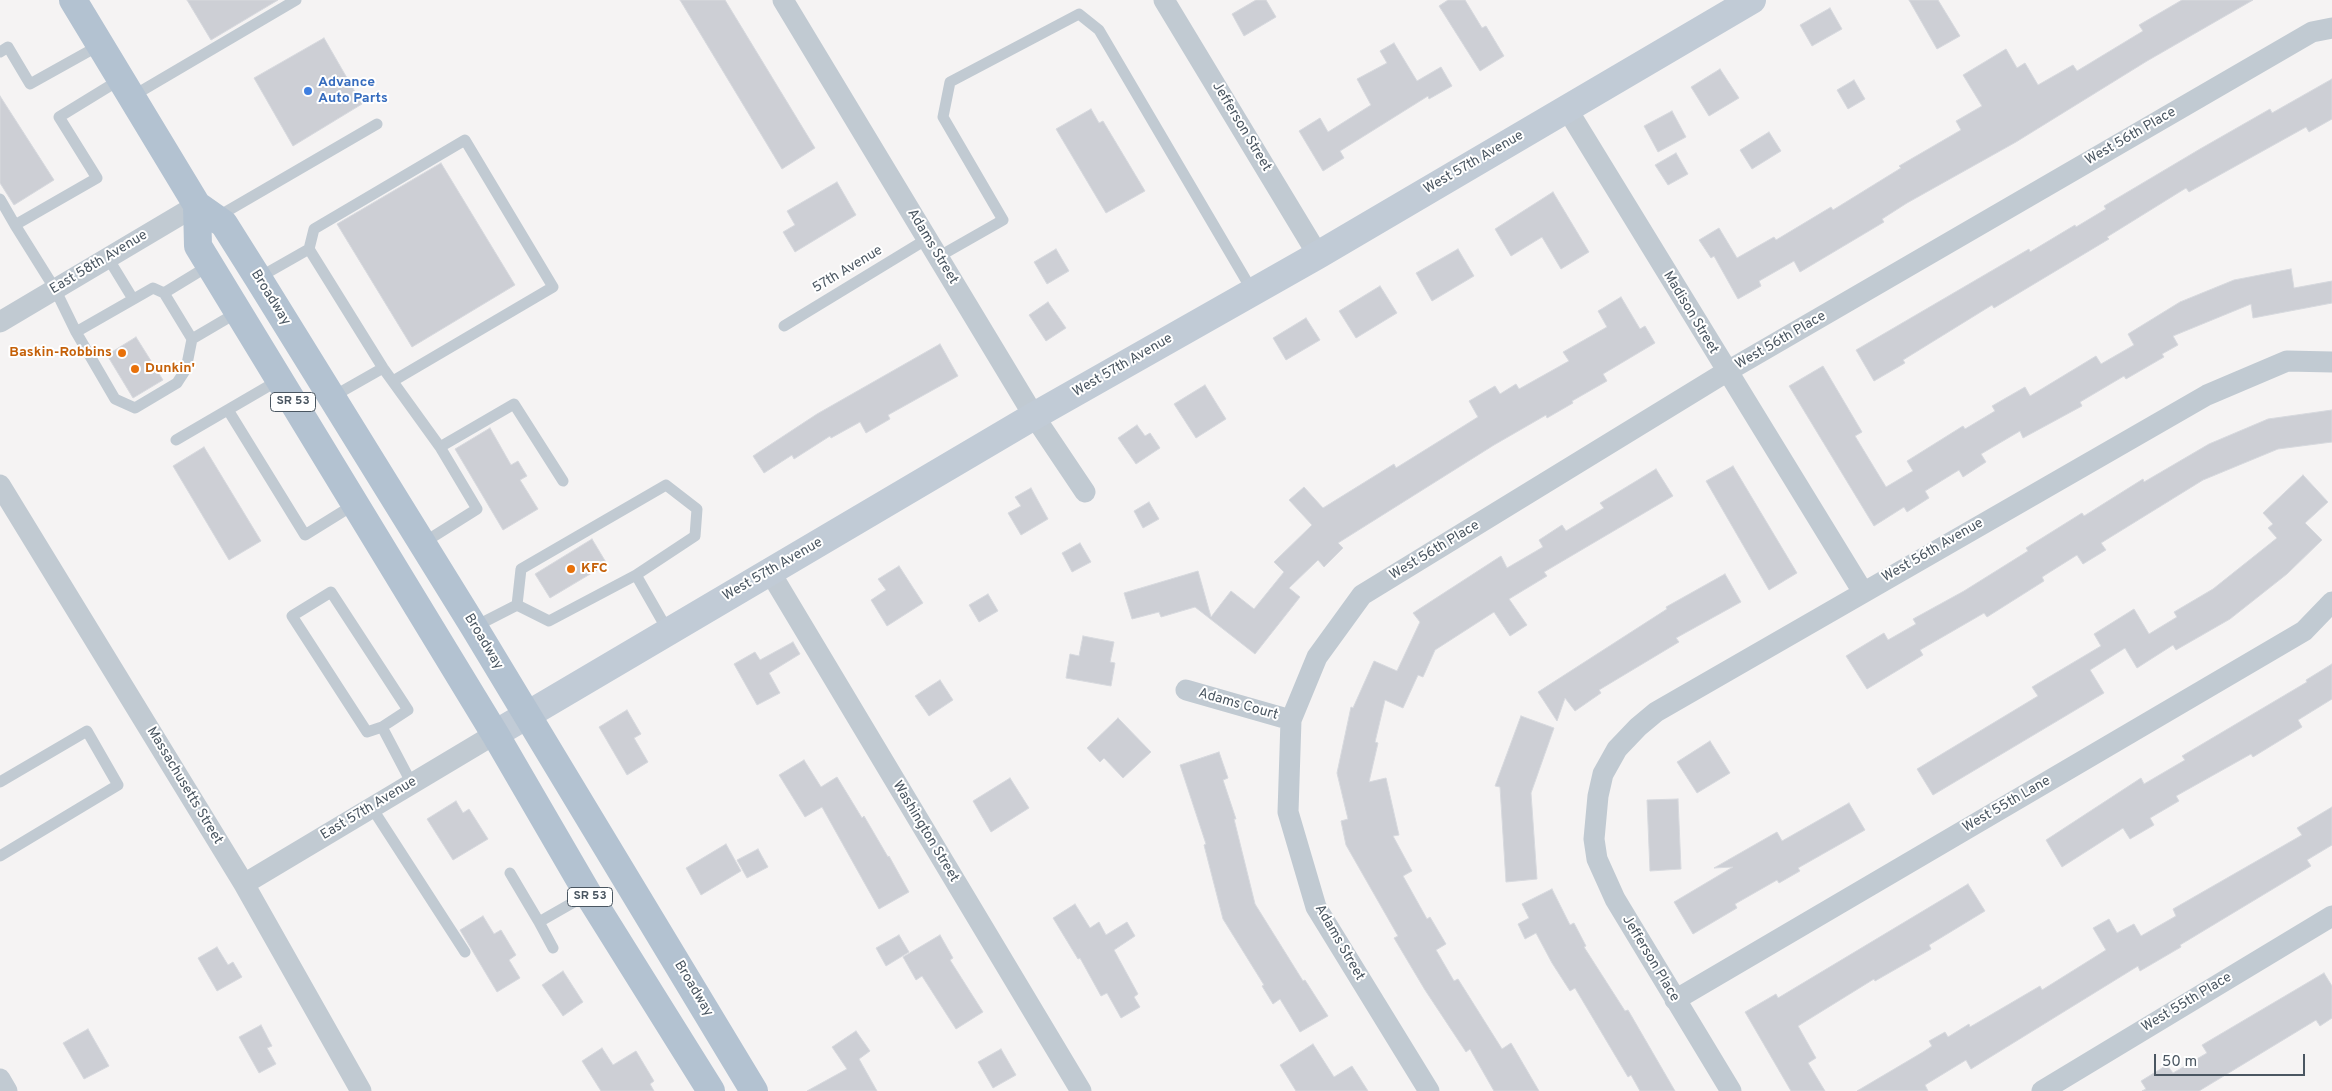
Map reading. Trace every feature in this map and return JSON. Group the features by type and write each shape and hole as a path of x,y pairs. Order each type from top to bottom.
{"main road":[{"name":"Broadway","path":"73,0 126,88 206,212 224,224 258,278 423,543 754,1091"},
{"name":"SR 53","path":"206,212 198,246 495,734 588,894 711,1091"}],"street":[{"name":"Adams Street","path":"783,0 1034,416 1085,492"},
{"name":"Jefferson Street","path":"1164,0 1318,255"},
{"name":"West 57th Avenue","path":"495,734 1034,416 1318,255 1752,0"},
{"name":"West 56th Place","path":"1291,720 1317,657 1362,595 1726,372 2312,32 2332,28"},
{"name":"Madison Street","path":"1566,109 1863,592"},
{"name":"East 58th Avenue","path":"0,322 108,258 206,212"},
{"name":"West 56th Avenue","path":"1595,818 1603,774 1617,749 1638,727 1656,712 2207,395 2287,361 2332,362"},
{"name":"Massachusetts Street","path":"0,485 244,884 361,1091"},
{"name":"Washington Street","path":"770,572 1081,1091"},
{"name":"West 55th Lane","path":"1675,1000 2304,631 2332,602"},
{"name":"Adams Court","path":"1186,690 1291,720"},
{"name":"Adams Street","path":"1291,720 1288,812 1316,907 1429,1091"},
{"name":"East 57th Avenue","path":"244,884 495,734"},
{"name":"Jefferson Place","path":"1595,818 1595,846 1604,878 1730,1091"},
{"name":"West 55th Place","path":"2042,1091 2332,916"},
{"path":"0,1079 7,1091"}],"lane":[{"path":"16,225 97,178 59,117 126,88 296,0"},
{"name":"57th Avenue","path":"784,326 932,248 1003,220 943,117 950,82 1079,14 1099,30 1253,292"},
{"path":"0,52 8,47 30,84 100,45"},
{"path":"206,212 377,124"},
{"path":"393,381 553,287 465,140 314,229 309,249 383,368 440,447 476,509 423,543"},
{"path":"0,199 55,289 76,332 115,399 135,408 177,383 186,368 192,339 164,293 153,288 76,332"},
{"path":"258,278 309,249"},
{"path":"108,258 133,299"},
{"path":"164,293 210,265"},
{"path":"192,339 238,311"},
{"path":"332,397 383,368"},
{"path":"176,440 280,380"},
{"path":"440,447 514,404 563,481"},
{"path":"228,410 305,535 355,504"},
{"path":"666,485 697,509 695,536 636,575 549,621 517,604 521,568 666,485"},
{"path":"636,575 668,631"},
{"path":"331,592 408,710 382,727 367,732 292,616 331,592"},
{"path":"474,627 517,604"},
{"path":"382,727 412,784"},
{"path":"0,782 87,731 118,785 0,856"},
{"path":"372,808 465,952"},
{"path":"510,873 553,948"},
{"path":"539,922 588,894"}],"building":[{"path":"187,0 278,0 211,40"},
{"path":"680,0 725,0 815,148 782,169"},
{"path":"1256,0 1266,0 1276,17 1244,36 1232,14"},
{"path":"1448,0 1465,0 1482,28 1486,26 1504,56 1480,71 1439,6"},
{"path":"1909,0 1938,0 1960,36 1937,49"},
{"path":"2182,0 2253,0 2147,61 2016,142 1907,203 1882,219 1884,222 1800,272 1794,261 1759,281 1761,286 1738,299 1714,256 1711,258 1699,240 1719,228 1737,258 1774,237 1776,240 1831,207 1833,210 1901,168 1899,166 1961,130 1956,121 1982,106 1963,75 2006,49 2017,68 2025,63 2038,85 2073,65 2077,71 2143,31 2139,25"},
{"path":"1830,8 1842,29 1812,46 1800,25"},
{"name":"Advance Auto Parts","path":"324,38 362,104 293,146 254,78"},
{"path":"1394,43 1417,81 1441,67 1452,86 1429,99 1428,96 1340,151 1344,158 1323,171 1299,131 1320,118 1328,132 1371,105 1357,79 1387,63 1380,51"},
{"path":"1720,69 1739,98 1709,116 1691,87"},
{"path":"2332,79 2332,119 2309,132 2306,127 2189,192 2186,188 2107,237 2109,239 1994,308 1992,305 1903,360 1905,363 1874,381 1856,350 2029,249 2030,252 2075,225 2076,227 2106,209 2104,206 2270,109 2272,113"},
{"path":"1854,80 1865,99 1848,109 1837,90"},
{"path":"0,96 54,180 14,205 0,183"},
{"path":"1091,109 1099,123 1103,121 1145,191 1106,213 1056,129"},
{"path":"1672,111 1686,137 1658,152 1644,126"},
{"path":"1769,132 1781,151 1752,169 1740,150"},
{"path":"1676,153 1688,174 1668,185 1655,165"},
{"path":"441,163 515,285 412,347 337,224"},
{"path":"837,182 856,215 795,252 783,232 795,225 787,211"},
{"path":"1553,192 1589,252 1561,269 1542,237 1511,256 1495,229"},
{"path":"1056,249 1069,271 1047,284 1034,262"},
{"path":"1458,249 1474,276 1432,301 1416,273"},
{"path":"2291,269 2294,288 2332,281 2332,303 2253,318 2251,304 2173,336 2178,345 2162,354 2164,357 2126,379 2124,376 2080,402 2082,406 2023,438 2020,431 1981,454 1986,462 1963,477 1959,470 1925,491 1929,498 1907,512 1904,507 1874,526 1789,386 1823,366 1862,432 1855,436 1886,487 1913,471 1907,461 1963,426 1965,429 1995,411 1992,406 2025,387 2030,396 2096,356 2101,364 2134,345 2128,334 2180,302 2234,280"},
{"path":"1380,286 1397,313 1356,338 1339,311"},
{"path":"1621,297 1640,329 1645,326 1655,343 1603,374 1607,381 1572,401 1573,403 1547,418 1546,415 1494,445 1338,543 1343,548 1324,567 1318,560 1289,588 1300,597 1255,654 1195,607 1161,617 1159,612 1132,619 1124,593 1198,571 1211,617 1231,591 1254,609 1284,572 1274,562 1312,525 1289,500 1304,487 1323,508 1394,464 1396,468 1478,417 1469,401 1495,386 1500,394 1516,384 1519,389 1569,361 1563,352 1607,327 1598,311"},
{"path":"1048,302 1066,328 1046,341 1029,315"},
{"path":"1306,318 1320,340 1286,360 1273,338"},
{"name":"Dunkin'","path":"136,337 163,380 133,398 107,355"},
{"path":"940,344 958,376 888,415 890,419 866,433 860,422 831,438 830,436 794,459 792,455 764,473 753,456 817,414"},
{"path":"1205,385 1226,419 1196,438 1174,404"},
{"path":"2332,410 2332,442 2278,449 2203,480 2101,543 2106,550 2083,564 2077,555 2042,577 2044,581 1987,617 1984,613 1920,650 1923,655 1867,689 1846,656 1884,633 1888,640 1916,624 1913,619 1964,591 2028,551 2026,548 2082,513 2084,516 2143,479 2144,482 2209,444 2268,419"},
{"path":"1137,425 1145,436 1150,433 1160,448 1136,464 1118,438"},
{"path":"490,428 511,465 518,461 527,476 520,480 538,509 503,530 455,449"},
{"path":"204,447 261,541 229,560 173,466"},
{"path":"1733,466 1797,573 1769,590 1706,481"},
{"path":"1656,469 1673,496 1544,572 1547,576 1509,599 1527,625 1510,636 1494,612 1435,650 1423,677 1418,675 1403,708 1385,700 1375,742 1378,743 1369,782 1386,778 1399,835 1393,836 1412,871 1403,876 1427,919 1430,917 1446,944 1436,950 1454,981 1458,979 1502,1049 1511,1043 1539,1091 1494,1091 1470,1049 1466,1052 1425,990 1394,938 1398,936 1346,845 1341,821 1348,819 1337,773 1351,707 1353,708 1374,661 1397,671 1420,622 1413,613 1501,556 1507,568 1543,547 1539,540 1562,525 1566,531 1604,508 1600,503"},
{"path":"2303,475 2328,502 2305,523 2322,540 2287,574 2230,619 2176,650 2173,645 2137,668 2125,648 2090,670 2104,693 1933,795 1917,769 2038,696 2032,687 2101,646 2094,634 2134,609 2149,634 2177,617 2174,612 2213,589 2277,538 2268,528 2273,524 2263,513"},
{"path":"1031,488 1048,519 1021,535 1008,513 1021,506 1015,497"},
{"path":"1149,502 1159,519 1143,528 1134,511"},
{"name":"KFC","path":"592,539 607,564 550,598 535,574"},
{"path":"1080,543 1091,562 1072,572 1062,553"},
{"path":"899,566 923,603 887,626 871,600 886,590 878,579"},
{"path":"1725,574 1741,602 1676,638 1679,642 1599,690 1601,693 1575,711 1565,698 1557,721 1538,692 1667,609 1666,607"},
{"path":"988,594 998,611 979,622 969,605"},
{"path":"1083,636 1114,642 1110,662 1115,663 1111,686 1066,678 1070,654 1079,656"},
{"path":"793,642 800,654 769,673 780,693 757,705 734,664 755,652 760,660"},
{"path":"2332,664 2332,699 2298,720 2302,727 2253,757 2251,754 2176,796 2179,801 2150,818 2154,825 2130,839 2123,828 2062,867 2046,840 2141,778 2144,784 2185,760 2182,756 2307,682 2306,680"},
{"path":"940,680 953,700 929,716 915,696"},
{"path":"627,710 641,734 634,738 648,762 627,775 599,727"},
{"path":"1521,716 1554,728 1531,793 1537,879 1506,882 1500,787 1495,786"},
{"path":"1118,718 1151,752 1123,778 1104,758 1100,762 1087,748"},
{"path":"1710,741 1730,773 1697,793 1677,762"},
{"path":"1219,752 1228,778 1223,780 1236,819 1234,819 1255,904 1303,981 1305,980 1328,1016 1300,1032 1280,999 1273,1004 1262,986 1264,985 1223,919 1204,845 1206,844 1180,765"},
{"path":"804,760 821,787 837,777 862,818 864,816 909,892 879,909 822,807 805,817 779,775"},
{"path":"1010,778 1029,808 991,832 973,801"},
{"path":"1678,799 1681,869 1650,871 1647,800"},
{"path":"456,801 463,813 469,809 488,839 453,860 427,819"},
{"path":"1849,803 1865,830 1798,868 1800,871 1779,883 1777,880 1735,904 1737,908 1693,934 1674,902 1733,867 1714,868 1777,832 1782,841"},
{"path":"2332,807 2332,845 2307,860 2311,866 2180,945 2181,947 2140,971 2138,966 1971,1069 1966,1060 1925,1085 1928,1091 1857,1091 1932,1046 1929,1041 1945,1032 1948,1037 1969,1024 1970,1027 2040,986 2042,990 2106,950 2093,928 2109,919 2117,933 2134,924 2141,936 2176,916 2173,909 2302,835 2297,828"},
{"path":"726,844 741,871 701,895 686,868"},
{"path":"758,849 768,867 747,878 737,860"},
{"path":"1968,884 1985,911 1929,945 1931,949 1875,981 1874,979 1798,1026 1816,1058 1808,1063 1825,1091 1791,1091 1745,1012 1776,994 1778,998"},
{"path":"1552,889 1570,925 1574,923 1586,946 1584,947 1625,1011 1628,1010 1675,1091 1640,1091 1631,1075 1628,1077 1575,988 1570,991 1536,933 1525,939 1518,924 1529,918 1522,904"},
{"path":"1075,904 1090,928 1099,922 1106,935 1127,922 1135,936 1114,950 1138,994 1134,997 1140,1007 1121,1018 1107,993 1101,996 1080,958 1078,959 1053,918"},
{"path":"483,916 494,934 501,930 516,955 509,960 520,978 497,992 460,930"},
{"path":"899,935 909,952 886,966 876,948"},
{"path":"940,935 953,958 950,960 983,1012 956,1029 922,976 916,980 903,957"},
{"path":"217,947 228,965 233,962 242,977 217,991 198,958"},
{"path":"563,971 583,1002 563,1016 542,985"},
{"path":"2324,973 2332,986 2332,1018 2320,1026 2316,1020 2199,1091 2142,1091 2146,1089 2141,1081 2167,1065 2173,1073 2207,1053 2202,1045"},
{"path":"261,1025 272,1046 267,1048 276,1064 259,1073 239,1037"},
{"path":"88,1029 109,1066 84,1079 63,1043"},
{"path":"856,1031 870,1051 859,1059 877,1091 807,1091 847,1069 832,1047"},
{"path":"1313,1044 1334,1077 1352,1066 1368,1091 1296,1091 1280,1065"},
{"path":"602,1048 613,1065 636,1051 654,1081 650,1084 654,1091 601,1091 582,1061"},
{"path":"1001,1049 1016,1075 993,1088 978,1062"}],"place":[{"name":"Advance Auto Parts","path":"308,91"},
{"name":"Baskin-Robbins","path":"122,353"},
{"name":"Dunkin'","path":"135,369"},
{"name":"KFC","path":"571,569"}]}
